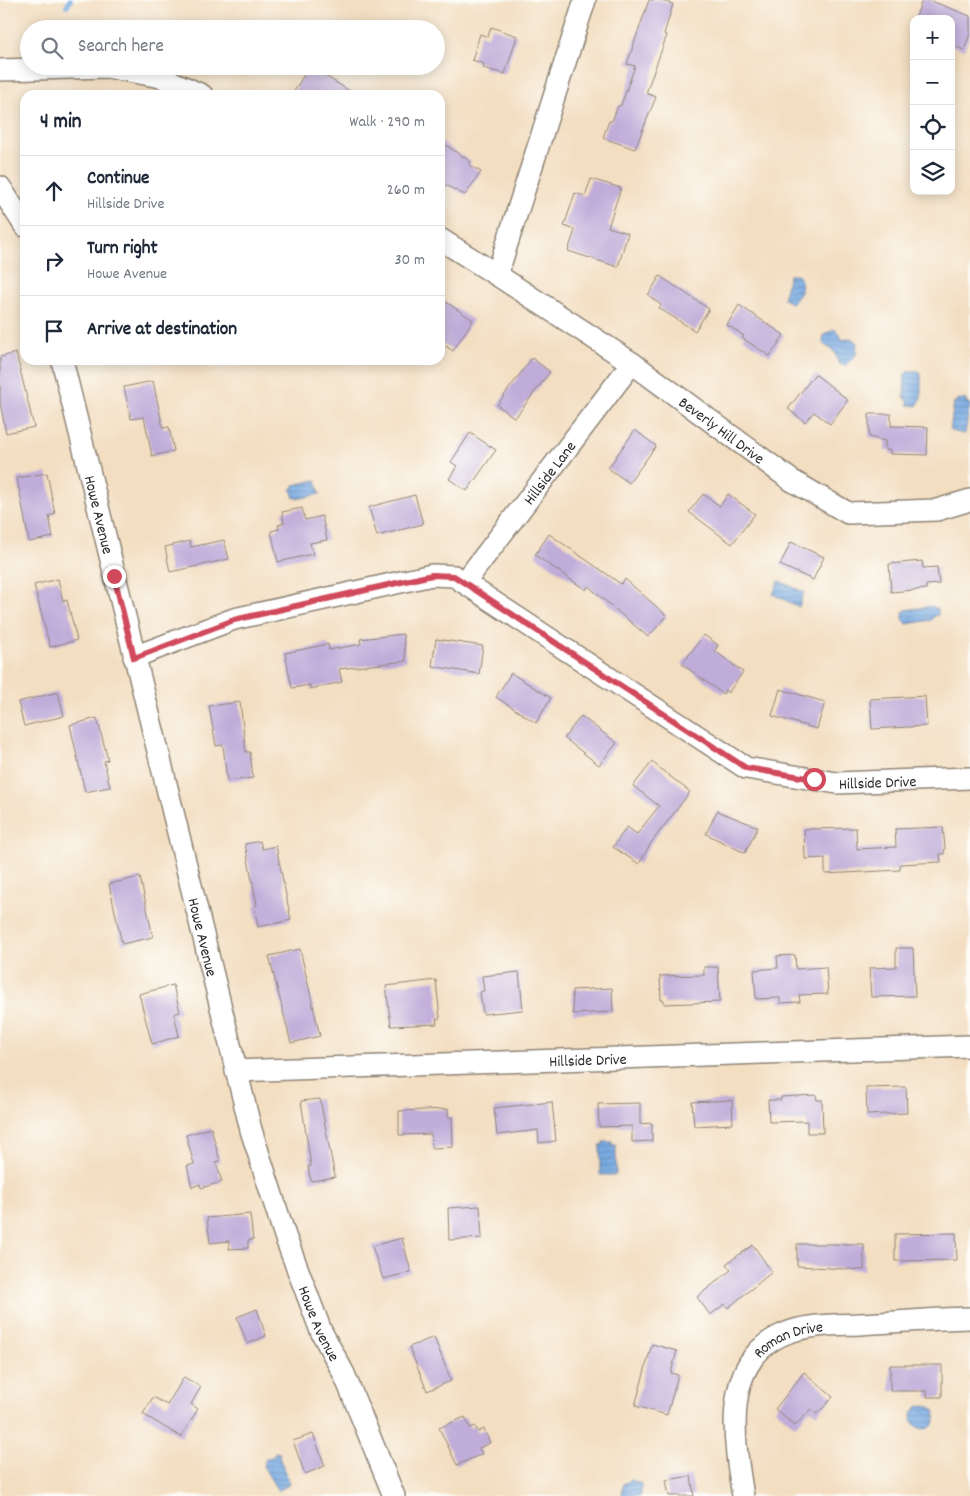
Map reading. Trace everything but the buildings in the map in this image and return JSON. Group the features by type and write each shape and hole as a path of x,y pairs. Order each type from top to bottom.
{"street":[{"path":"497,276 585,0"},
{"path":"0,70 20,69"},
{"path":"150,75 161,77 191,90"},
{"path":"0,187 20,218"},
{"name":"Beverly Hill Drive","path":"445,242 632,364 790,480 848,513 938,510 970,500"},
{"name":"Hillside Lane","path":"465,582 632,364"},
{"name":"Howe Avenue","path":"63,365 251,1130 285,1236 321,1331 344,1374 394,1496"},
{"name":"Hillside Drive","path":"134,658 234,620 432,575 454,576 746,768 837,783 970,778"},
{"name":"Hillside Drive","path":"236,1071 970,1046"},
{"name":"Roman Drive","path":"743,1496 736,1454 735,1411 738,1392 747,1368 766,1344 784,1334 811,1327 970,1318"}],"water":[{"path":"789,275 798,275 801,283 797,298 791,303 783,299"},
{"path":"834,329 840,334 842,340 851,338 857,343 856,355 846,365 839,364 833,350 823,342 824,335"},
{"path":"909,371 918,371 921,375 921,399 917,406 908,405 908,401 904,397 905,374"},
{"path":"958,399 966,400 966,403 970,404 965,434 950,431 954,402 958,402"},
{"path":"316,480 320,494 294,498 291,489 294,488 294,485"},
{"path":"779,581 804,592 799,607 773,594"},
{"path":"932,606 938,609 938,615 935,615 931,620 907,624 903,620 903,612 906,610"},
{"path":"603,1142 612,1142 612,1145 616,1145 616,1175 600,1175 600,1145 603,1145"},
{"path":"924,1405 933,1408 936,1417 933,1426 924,1429 915,1426 912,1417 915,1408"},
{"path":"275,1452 280,1453 279,1457 290,1484 278,1491 263,1466 266,1459 274,1456"},
{"path":"632,1480 641,1484 641,1496 622,1495 623,1484"}],"waterway":[{"path":"67,6 70,0"}],"route":[{"path":"114,576 134,658 234,620 432,575 454,576 746,768 814,779"}]}
